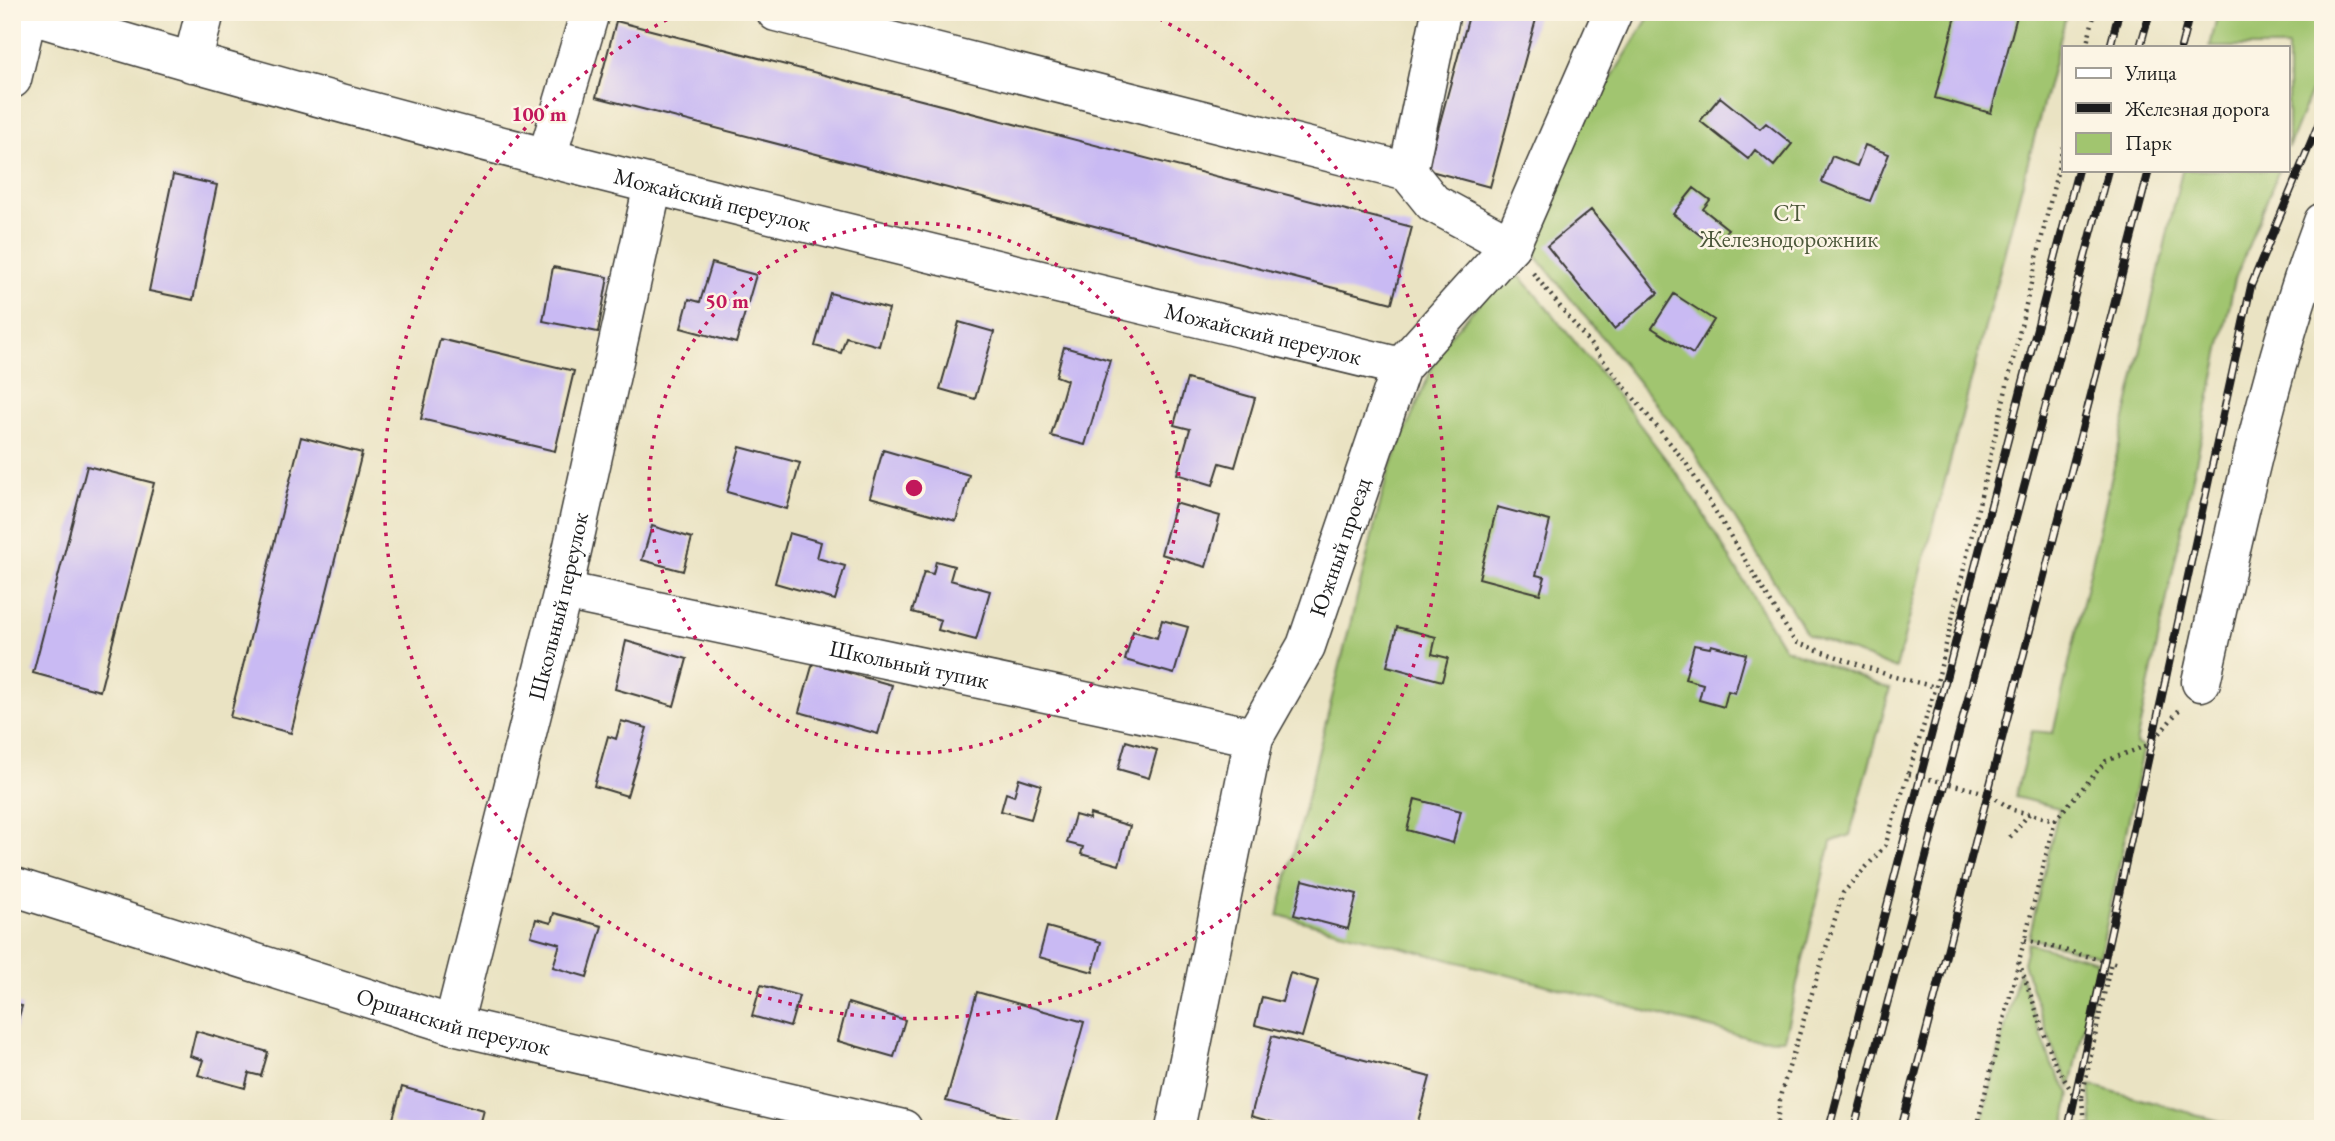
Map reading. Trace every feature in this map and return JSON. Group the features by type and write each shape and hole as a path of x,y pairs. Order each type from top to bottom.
{"street":[{"path":"192,64 205,12"},
{"path":"547,158 590,12"},
{"path":"776,12 1408,172 1433,203 1511,245"},
{"path":"1408,172 1441,12"},
{"name":"Южный проезд","path":"1175,1129 1254,737 1306,646 1401,367 1511,245 1613,12"},
{"path":"12,79 28,13"},
{"name":"Можайский переулок","path":"28,13 192,64 653,186 1401,367"},
{"name":"Школьный переулок","path":"453,1025 563,592 653,186"},
{"path":"2201,682 2240,508 2292,306 2323,222"},
{"name":"Школьный тупик","path":"563,592 1254,737"},
{"name":"Оршанский переулок","path":"12,886 453,1025 903,1129"}],"path":[{"path":"2086,46 2095,12"},
{"path":"1776,1129 1781,1093 1843,893 1885,846 1936,687 2062,152"},
{"path":"1511,245 1686,463 1796,642 1891,676 1936,687"},
{"path":"1976,1129 2055,820 2106,761 2151,744 2201,682"},
{"path":"1909,774 1987,793 2013,810 2055,820"},
{"path":"2010,837 2029,814"},
{"path":"2025,940 2118,964"},
{"path":"2019,962 2055,1064 2074,1095 2082,1097"},
{"path":"2084,1129 2082,1097 2111,962"}],"green space":[{"name":"СТ Железнодорожник","path":"1652,12 2067,12 1896,669 1807,634 1689,445 1528,246 1554,171"},
{"path":"2218,12 2323,12 2323,61 2290,143 2290,46 2210,46"},
{"path":"2182,172 2278,172 2235,279 2136,744 2144,747 2100,956 2029,938 2059,808 2015,797 2032,731 2053,733"},
{"path":"1507,272 1522,278 1599,371 1687,487 1784,648 1890,689 1850,835 1831,842 1784,1039 1749,1038 1278,915 1387,476 1441,346"},
{"path":"2028,943 2098,961 2071,1087 2058,1062 2023,963"},
{"path":"2019,971 2052,1065 2070,1093 2064,1129 1980,1129"},
{"path":"2090,1085 2248,1129 2093,1129"}],"building":[{"path":"1470,12 1538,12 1490,187 1427,170"},
{"path":"1957,12 2018,12 1991,113 1935,98"},
{"path":"616,21 1412,227 1392,303 596,97"},
{"path":"1720,97 1760,129 1766,123 1792,144 1774,166 1755,150 1748,159 1700,121"},
{"path":"1865,145 1889,154 1870,201 1822,182 1832,156 1857,166"},
{"path":"173,175 217,185 193,300 149,291"},
{"path":"1694,188 1710,200 1703,209 1728,229 1714,246 1673,214"},
{"path":"1591,210 1658,293 1614,329 1547,246"},
{"path":"712,263 756,275 736,343 681,328 689,299 700,302"},
{"path":"553,267 608,277 598,332 543,321"},
{"path":"830,293 889,309 879,346 846,337 841,353 815,346"},
{"path":"1674,294 1714,320 1693,354 1652,328"},
{"path":"959,322 994,332 975,399 940,389"},
{"path":"440,339 574,371 555,451 421,419"},
{"path":"1064,347 1110,360 1085,445 1051,436 1067,380 1056,376"},
{"path":"1187,379 1255,398 1235,467 1220,463 1213,485 1177,474 1190,429 1174,425"},
{"path":"301,437 362,453 291,733 230,717"},
{"path":"740,447 800,463 787,509 727,492"},
{"path":"883,450 969,475 956,521 870,497"},
{"path":"87,466 154,483 100,691 33,673"},
{"path":"1175,503 1220,516 1206,567 1161,554"},
{"path":"1497,507 1550,521 1536,575 1545,577 1540,594 1479,578"},
{"path":"652,526 692,538 683,571 642,560"},
{"path":"789,533 821,542 817,558 845,566 835,600 775,583"},
{"path":"936,561 954,566 950,580 990,591 976,640 938,630 941,620 912,612 924,572 933,574"},
{"path":"1162,620 1188,627 1174,674 1125,660 1133,631 1157,638"},
{"path":"1397,627 1436,637 1432,654 1448,658 1442,681 1387,666"},
{"path":"626,641 687,659 674,706 615,689"},
{"path":"1694,645 1710,648 1711,645 1746,654 1735,693 1728,691 1724,707 1699,700 1703,684 1685,679"},
{"path":"813,663 892,685 878,734 799,712"},
{"path":"621,721 647,728 627,796 594,786 608,736 616,739"},
{"path":"1126,741 1157,750 1149,778 1118,769"},
{"path":"1019,778 1041,785 1031,819 1001,811 1006,793 1014,796"},
{"path":"1415,799 1461,811 1453,843 1407,830"},
{"path":"1090,814 1130,826 1119,865 1081,854 1083,847 1067,843 1075,815 1089,819"},
{"path":"1303,880 1357,894 1348,929 1294,915"},
{"path":"554,913 602,926 587,977 553,967 560,944 531,936 536,919 551,923"},
{"path":"1047,927 1101,942 1093,972 1039,957"},
{"path":"1290,973 1318,981 1302,1037 1255,1025 1262,997 1282,1002"},
{"path":"761,985 799,996 790,1027 752,1016"},
{"path":"977,992 1084,1022 1054,1129 946,1101"},
{"path":"848,1003 905,1020 894,1057 838,1041"},
{"path":"12,1004 22,1006 13,1037 12,1037"},
{"path":"196,1031 268,1052 261,1076 249,1073 245,1088 198,1075 203,1060 190,1056"},
{"path":"1272,1036 1430,1077 1416,1129 1297,1129 1251,1116"},
{"path":"402,1087 484,1110 479,1129 415,1129 392,1122"}],"railway":[{"path":"2110,46 2119,12"},
{"path":"2140,46 2150,12"},
{"path":"2181,46 2190,12"},
{"path":"2068,1129 2251,286 2323,113"},
{"path":"1829,1129 2077,172"},
{"path":"1854,1129 2107,172"},
{"path":"1901,1129 2148,172"}]}
